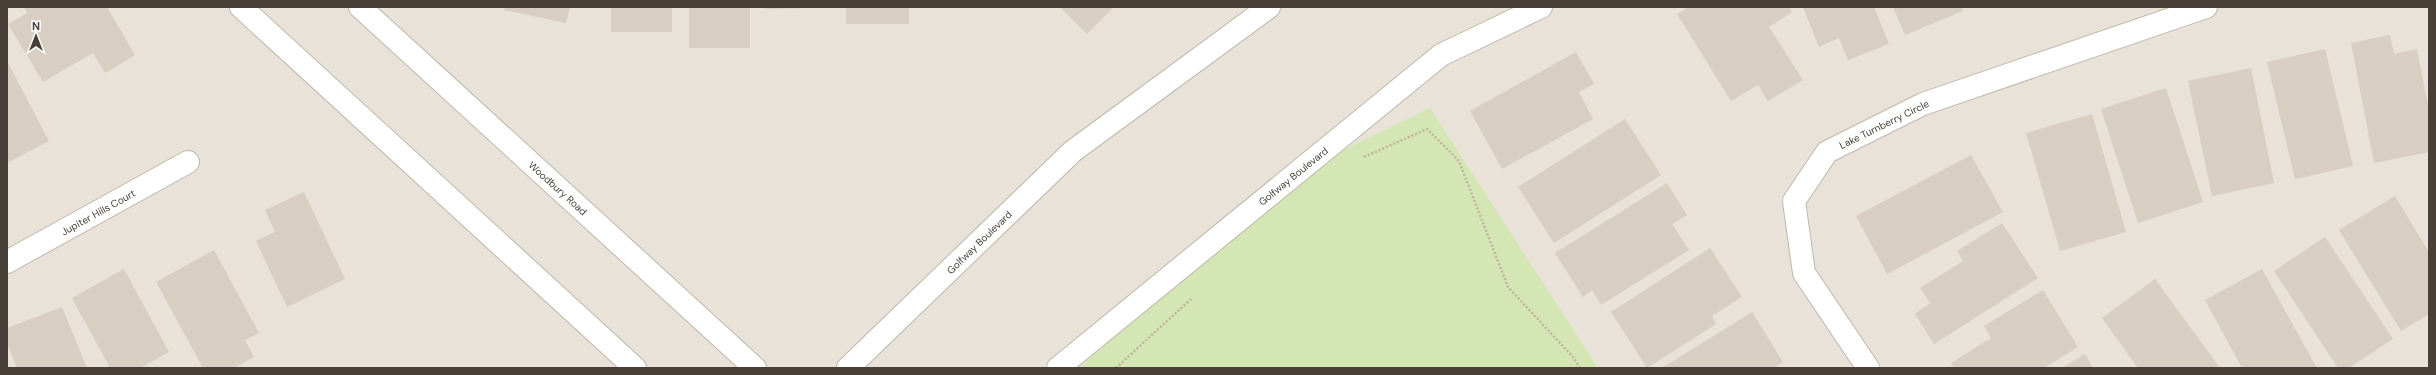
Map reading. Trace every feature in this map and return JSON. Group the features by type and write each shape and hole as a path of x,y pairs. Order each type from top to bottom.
{"street":[{"path":"241,7 634,368"},
{"name":"Woodbury Road","path":"360,7 755,368"},
{"name":"Golfway Boulevard","path":"848,368 1073,151 1269,7"},
{"name":"Golfway Boulevard","path":"1058,368 1441,55 1541,7"},
{"name":"Lake Turnberry Circle","path":"1868,368 1804,272 1794,201 1827,152 1923,104 2198,8"},
{"name":"Jupiter Hills Court","path":"7,262 188,162"}],"path":[{"path":"1363,158 1427,129 1459,161 1508,287 1573,357 1580,368"},
{"path":"1116,368 1192,298"}],"shaded area":[{"path":"7,7 2429,7 2429,368 7,368"}],"green space":[{"path":"1430,108 1598,368 1079,368 1310,166"}],"building":[{"path":"24,7 107,7 135,55 105,73 93,53 43,82 8,24 27,13"},
{"path":"505,7 570,7 566,23 504,10"},
{"path":"611,7 672,7 672,32 611,32"},
{"path":"689,7 750,7 750,48 689,48"},
{"path":"766,7 806,7 806,8 766,9"},
{"path":"846,7 909,7 909,24 846,24"},
{"path":"1060,7 1114,7 1087,34"},
{"path":"1689,7 1789,7 1792,12 1769,27 1803,80 1768,101 1758,85 1731,101 1677,14"},
{"path":"1803,7 1874,7 1889,44 1848,60 1839,38 1819,47"},
{"path":"1893,7 1962,7 1963,11 1905,35"},
{"path":"2390,35 2394,54 2417,49 2429,111 2429,152 2374,163 2351,43"},
{"path":"2325,49 2353,166 2295,179 2267,62"},
{"path":"1576,52 1594,84 1579,92 1593,119 1502,169 1470,111"},
{"path":"7,61 49,141 7,163"},
{"path":"2251,68 2274,183 2212,196 2188,81"},
{"path":"2166,88 2203,202 2138,223 2101,109"},
{"path":"2092,114 2126,232 2060,251 2026,133"},
{"path":"1625,119 1661,175 1554,243 1518,187"},
{"path":"1971,155 2003,212 1887,274 1856,216"},
{"path":"1667,183 1687,215 1672,224 1689,250 1601,305 1592,290 1583,297 1555,253"},
{"path":"304,192 345,279 287,307 256,241 275,232 265,210"},
{"path":"2395,196 2429,252 2429,314 2401,331 2339,230"},
{"path":"2002,223 2038,278 1934,344 1915,314 1930,303 1920,288 1963,261 1957,251"},
{"path":"2325,237 2393,339 2349,368 2338,368 2274,271"},
{"path":"1710,248 1742,297 1712,316 1716,324 1647,368 1611,312"},
{"path":"214,250 259,333 245,340 254,357 234,368 203,368 156,282"},
{"path":"124,269 169,352 140,368 110,368 72,298"},
{"path":"2262,269 2317,368 2242,368 2205,300"},
{"path":"2155,279 2220,368 2138,368 2102,318"},
{"path":"2043,290 2078,347 2044,368 1954,368 1951,363 1991,338 1984,326"},
{"path":"62,307 87,368 17,368 7,343 7,328"},
{"path":"1752,312 1783,362 1774,368 1662,368"},
{"path":"2085,354 2093,368 2062,368"}]}
